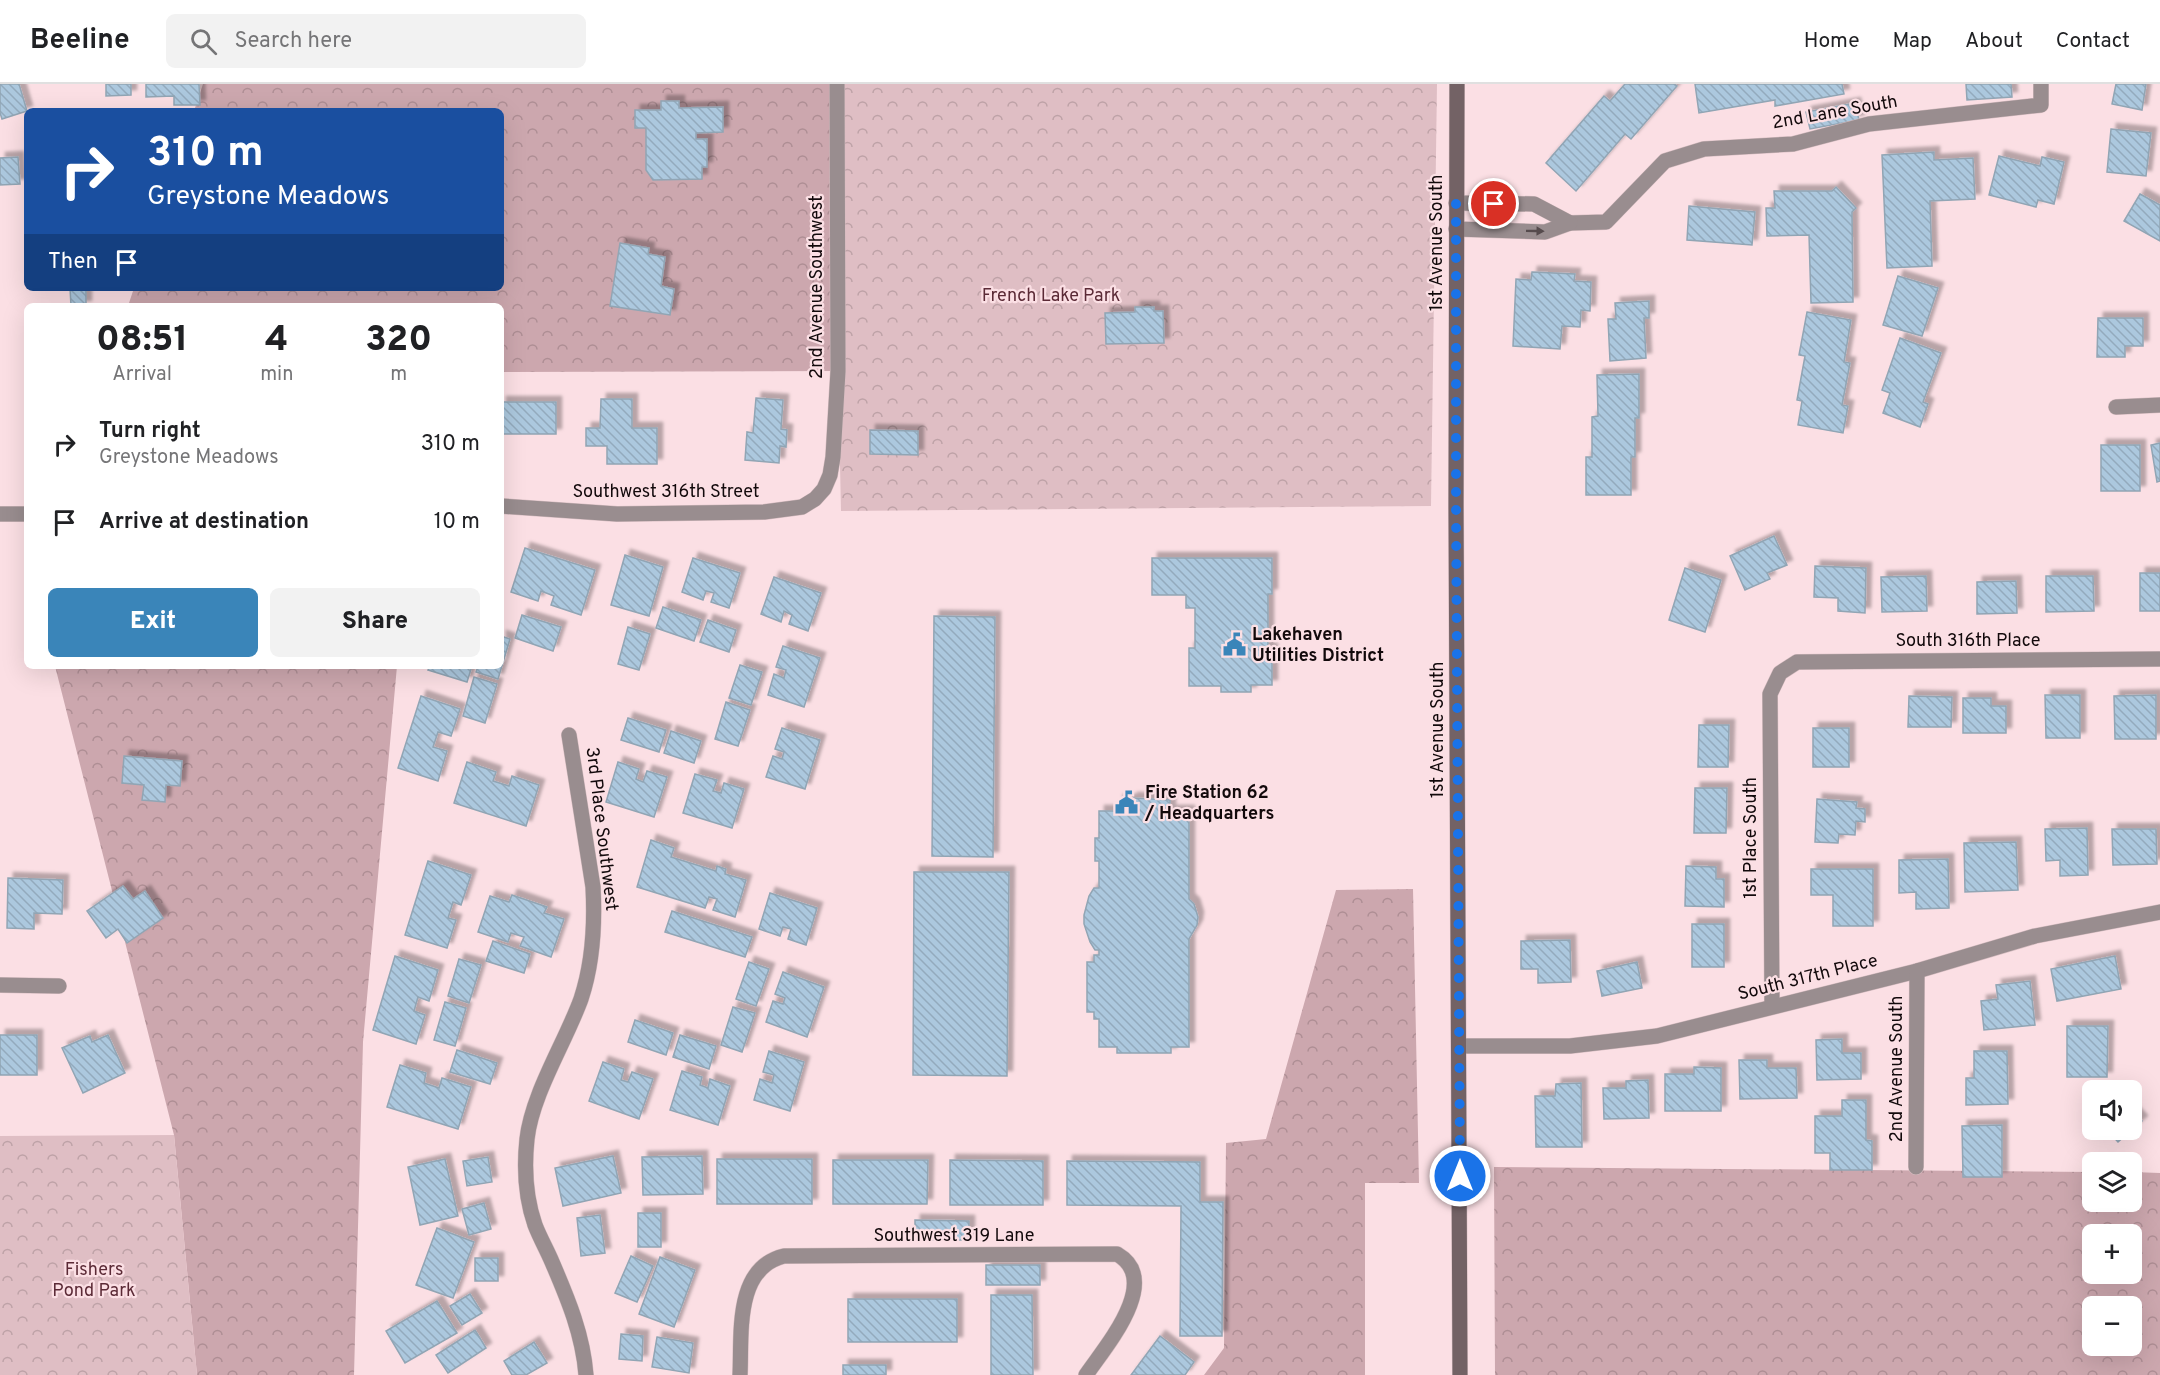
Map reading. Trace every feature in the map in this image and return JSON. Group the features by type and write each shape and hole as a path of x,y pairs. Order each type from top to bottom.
{"main road":[{"name":"1st Avenue South","path":"1457,84 1456,540 1460,1375"}],"street":[{"name":"2nd Avenue Southwest","path":"824,489 830,475 833,457 838,370 837,84"},
{"name":"2nd Lane South","path":"1570,223 1606,222 1665,161 1704,149 1793,144 1869,124 2041,105 2041,84"},
{"path":"1456,203 1534,204 1570,223"},
{"path":"1456,229 1545,232 1570,223"},
{"path":"2116,407 2160,405"},
{"name":"Southwest 316th Street","path":"504,506 617,514 764,512 802,507 824,489"},
{"path":"0,514 24,514"},
{"name":"South 316th Place","path":"1780,673 1797,662 2160,659"},
{"name":"1st Place South","path":"1772,1006 1770,694 1780,673"},
{"name":"3rd Place Southwest","path":"569,735 593,887 593,941 581,997 531,1121 527,1138 526,1172 535,1224 575,1318 586,1375"},
{"name":"South 317th Place","path":"1460,1046 1570,1046 1658,1036 1917,971 2035,936 2160,912"},
{"name":"2nd Avenue South","path":"1916,1167 1917,971"},
{"path":"0,985 59,986"},
{"name":"Southwest 319 Lane","path":"740,1375 742,1322 752,1280 765,1263 774,1258 784,1256 1117,1254 1125,1259 1134,1277 1132,1301 1122,1322 1086,1375"}],"green space":[{"path":"203,84 837,84 838,371 504,372 504,303 129,303 133,291 504,291 504,108 195,108"},
{"name":"French Lake Park","path":"837,84 1437,84 1431,506 841,511"},
{"path":"56,669 397,669 363,1042 354,1375 197,1375 174,1135"},
{"path":"1413,889 1419,1183 1365,1183 1365,1375 1204,1375 1224,1348 1226,1143 1266,1139 1336,890"},
{"name":"Fishers Pond Park","path":"174,1135 197,1375 0,1375 0,1136"},
{"path":"1494,1167 2082,1172 2082,1212 2142,1212 2142,1172 2160,1173 2160,1375 1495,1375"}],"building":[{"path":"0,84 19,84 26,108 24,108 24,112 2,119"},
{"path":"106,84 131,84 131,95 106,96"},
{"path":"146,84 199,84 200,105 174,105 174,96 146,97"},
{"path":"1625,84 1674,84 1677,86 1631,139 1625,134 1576,191 1546,163 1604,96 1610,101"},
{"path":"1695,84 1842,84 1844,94 1775,106 1775,100 1699,113"},
{"path":"1966,84 2011,84 2012,97 1967,100"},
{"path":"2116,84 2146,84 2142,110 2112,104"},
{"path":"661,101 679,101 679,108 723,107 723,132 696,133 696,139 707,139 707,167 702,167 702,179 653,180 646,170 646,128 635,128 635,110 661,110"},
{"path":"1855,103 1859,120 1810,129 1806,112"},
{"path":"2111,129 2151,133 2146,176 2107,172"},
{"path":"1934,152 1934,160 1973,158 1975,199 1930,201 1932,266 1887,268 1882,155"},
{"path":"1999,156 2040,166 2042,157 2064,162 2054,204 2038,200 2036,207 1989,195"},
{"path":"18,157 20,184 0,185 0,158"},
{"path":"1836,187 1856,208 1852,212 1853,302 1811,303 1809,235 1767,236 1766,208 1775,208 1774,191 1832,191"},
{"path":"2140,194 2160,205 2160,241 2124,221"},
{"path":"1689,206 1755,212 1752,245 1687,240"},
{"path":"620,243 649,248 648,254 665,257 661,286 674,289 670,315 610,306"},
{"path":"1532,272 1575,274 1574,281 1591,282 1590,311 1581,310 1580,327 1562,326 1560,349 1513,346 1516,279 1531,280"},
{"path":"1898,276 1938,288 1922,336 1883,325"},
{"path":"70,291 86,291 86,303 71,303"},
{"path":"1649,301 1649,318 1644,318 1646,358 1610,361 1608,319 1616,319 1615,303"},
{"path":"1135,307 1154,307 1154,311 1163,311 1164,343 1106,344 1105,313 1135,312"},
{"path":"1807,312 1851,320 1844,362 1850,363 1842,405 1848,406 1843,433 1798,425 1802,401 1797,400 1805,356 1799,355"},
{"path":"2098,318 2143,318 2143,346 2125,346 2125,357 2097,357"},
{"path":"1900,338 1941,353 1923,402 1928,404 1920,427 1883,413 1890,393 1882,390"},
{"path":"1639,374 1639,418 1635,418 1635,457 1631,457 1631,495 1586,495 1586,457 1592,457 1592,417 1598,416 1597,375"},
{"path":"756,398 783,400 781,429 787,430 786,447 780,446 779,463 745,460 747,432 753,433"},
{"path":"601,399 632,399 632,428 657,428 657,464 607,464 607,446 586,446 586,428 600,428"},
{"path":"504,402 556,402 556,434 504,434"},
{"path":"870,430 918,431 918,455 870,454"},
{"path":"2160,443 2160,481 2157,482 2151,445"},
{"path":"2101,445 2140,445 2140,491 2101,491"},
{"path":"1774,536 1787,565 1767,573 1770,579 1745,590 1730,556"},
{"path":"525,548 595,570 581,615 551,605 554,596 541,591 538,601 511,592"},
{"path":"625,555 663,567 649,616 611,605"},
{"path":"693,558 740,573 729,608 711,602 714,593 706,591 703,600 682,592"},
{"path":"1152,558 1272,558 1272,594 1268,594 1268,649 1272,649 1272,685 1251,685 1251,692 1221,692 1221,686 1189,686 1189,648 1195,648 1195,608 1186,608 1186,595 1152,595"},
{"path":"1815,566 1866,568 1865,613 1838,611 1838,598 1814,597"},
{"path":"1685,568 1721,580 1705,632 1669,620"},
{"path":"2140,573 2160,573 2160,611 2140,611"},
{"path":"1926,576 1927,611 1882,612 1881,577"},
{"path":"2046,576 2093,576 2094,611 2046,612"},
{"path":"774,577 821,593 808,631 789,624 792,615 784,611 781,622 761,614"},
{"path":"2016,581 2017,613 1977,614 1977,582"},
{"path":"663,607 701,620 694,641 656,628"},
{"path":"522,615 561,627 553,651 515,638"},
{"path":"934,616 995,617 993,857 932,856"},
{"path":"708,620 736,630 729,652 700,642"},
{"path":"628,627 650,634 639,670 618,664"},
{"path":"504,637 510,639 504,659"},
{"path":"783,646 820,658 804,707 768,695 774,674 784,678 786,670 776,667"},
{"path":"740,665 762,672 751,705 729,698"},
{"path":"428,669 471,669 467,682"},
{"path":"477,669 501,669 498,679 476,672"},
{"path":"474,677 497,684 485,723 463,716"},
{"path":"2045,695 2080,695 2080,738 2046,738"},
{"path":"2156,695 2156,739 2115,739 2114,696"},
{"path":"421,696 460,709 451,736 438,732 433,747 447,751 438,781 398,768"},
{"path":"1909,696 1952,697 1951,727 1908,727"},
{"path":"1963,698 1991,698 1991,706 2006,706 2006,733 1963,733"},
{"path":"726,702 750,710 738,746 715,739"},
{"path":"628,718 666,730 659,752 621,740"},
{"path":"1699,725 1729,725 1728,767 1698,767"},
{"path":"782,728 820,740 805,789 766,777 773,756 782,759 784,752 775,749"},
{"path":"1813,728 1849,728 1849,767 1813,767"},
{"path":"671,731 701,741 694,763 664,753"},
{"path":"124,756 182,761 180,786 166,785 165,802 142,800 144,785 122,783"},
{"path":"467,762 496,772 493,781 509,786 512,776 539,785 526,826 454,803"},
{"path":"618,762 639,769 636,779 643,782 647,771 667,777 654,817 606,802"},
{"path":"695,774 717,780 713,791 721,793 724,783 744,789 732,828 683,813"},
{"path":"1695,788 1727,788 1726,833 1694,833"},
{"path":"1132,798 1170,800 1170,811 1189,811 1189,899 1194,904 1198,917 1197,925 1189,939 1189,1047 1171,1047 1171,1053 1117,1053 1117,1047 1099,1047 1099,1019 1094,1019 1094,1012 1087,1012 1087,962 1094,962 1094,955 1099,955 1099,950 1095,950 1090,942 1084,924 1084,915 1089,896 1094,888 1099,888 1099,861 1095,861 1095,838 1099,838 1099,811 1118,811 1118,800 1132,800"},
{"path":"1817,799 1857,802 1856,808 1865,809 1865,822 1856,821 1855,835 1839,834 1838,843 1815,842"},
{"path":"2087,828 2088,875 2060,876 2060,860 2046,861 2045,829"},
{"path":"2112,829 2156,829 2157,864 2113,865"},
{"path":"651,840 674,848 671,857 716,871 717,866 726,869 725,874 746,880 735,917 713,910 717,899 709,897 705,908 637,887"},
{"path":"2016,842 2018,890 1965,892 1964,843"},
{"path":"1948,859 1949,908 1916,909 1916,892 1899,893 1899,860"},
{"path":"428,861 471,875 461,905 453,902 448,918 456,920 447,948 405,935"},
{"path":"1686,866 1716,867 1716,879 1724,879 1724,907 1685,906"},
{"path":"1811,869 1873,869 1873,926 1833,926 1833,895 1811,895"},
{"path":"914,872 1009,872 1007,1076 913,1075"},
{"path":"8,878 63,880 62,914 34,913 34,929 7,928"},
{"path":"123,886 133,899 145,891 163,918 127,943 118,929 106,938 87,911"},
{"path":"770,893 817,908 806,945 788,939 791,929 783,927 780,936 759,929"},
{"path":"512,895 547,907 544,913 564,919 551,957 520,946 524,937 511,933 508,942 478,932 490,896 509,902"},
{"path":"672,911 752,937 745,957 665,932"},
{"path":"1692,924 1724,924 1724,967 1692,967"},
{"path":"1570,940 1571,982 1538,983 1538,969 1521,969 1521,941"},
{"path":"493,941 530,954 524,973 486,961"},
{"path":"395,956 438,970 429,1001 418,997 414,1011 425,1015 416,1044 373,1030"},
{"path":"2115,956 2121,989 2057,1001 2051,969"},
{"path":"459,959 481,965 469,1003 448,996"},
{"path":"749,962 769,969 756,1006 736,999"},
{"path":"1637,962 1642,988 1602,996 1597,971"},
{"path":"783,972 824,987 807,1037 766,1022 773,1001 783,1004 785,998 775,994"},
{"path":"2030,981 2035,1025 1984,1030 1981,1001 1998,999 1996,985"},
{"path":"445,1002 466,1008 455,1046 434,1040"},
{"path":"733,1007 755,1013 742,1052 721,1045"},
{"path":"635,1020 673,1033 666,1055 628,1042"},
{"path":"2067,1026 2108,1026 2107,1077 2067,1077"},
{"path":"0,1035 37,1035 37,1075 0,1075"},
{"path":"108,1035 125,1073 83,1093 62,1048 90,1036 92,1042"},
{"path":"680,1035 716,1046 709,1069 673,1057"},
{"path":"1842,1039 1842,1053 1861,1053 1861,1079 1817,1080 1816,1040"},
{"path":"457,1050 497,1063 490,1084 450,1072"},
{"path":"769,1051 804,1062 790,1111 754,1100 760,1079 772,1083 774,1075 763,1072"},
{"path":"1974,1051 2007,1051 2008,1104 1966,1105 1966,1078 1974,1078"},
{"path":"1739,1060 1767,1060 1767,1068 1796,1068 1797,1098 1740,1099"},
{"path":"603,1062 624,1069 621,1080 628,1082 632,1072 653,1079 639,1119 589,1101"},
{"path":"400,1065 426,1073 424,1083 439,1088 442,1078 471,1087 458,1129 387,1107"},
{"path":"1694,1067 1721,1068 1721,1111 1665,1111 1665,1074 1694,1074"},
{"path":"682,1071 702,1077 700,1085 708,1088 710,1079 730,1086 718,1125 670,1110"},
{"path":"1648,1080 1649,1118 1604,1119 1603,1088 1626,1088 1626,1081"},
{"path":"1581,1083 1582,1147 1536,1147 1535,1096 1555,1096 1556,1084"},
{"path":"1842,1100 1866,1100 1866,1140 1872,1141 1872,1170 1830,1170 1830,1153 1815,1153 1815,1116 1842,1116"},
{"path":"2002,1125 2002,1177 1963,1177 1962,1126"},
{"path":"613,1156 621,1193 563,1206 555,1168"},
{"path":"702,1156 703,1194 643,1195 642,1157"},
{"path":"488,1157 492,1182 467,1186 463,1161"},
{"path":"445,1159 458,1216 420,1225 408,1167"},
{"path":"717,1159 812,1159 812,1204 717,1204"},
{"path":"833,1160 928,1160 927,1204 833,1204"},
{"path":"950,1160 1043,1161 1043,1205 950,1205"},
{"path":"1067,1161 1200,1162 1200,1202 1223,1202 1222,1336 1180,1336 1181,1206 1067,1205"},
{"path":"484,1203 491,1229 469,1235 462,1209"},
{"path":"638,1213 661,1213 661,1247 638,1247"},
{"path":"600,1215 605,1253 581,1256 577,1218"},
{"path":"915,1220 969,1221 969,1240 915,1240"},
{"path":"437,1228 474,1242 453,1298 416,1285"},
{"path":"631,1256 653,1266 637,1302 615,1293"},
{"path":"660,1257 695,1270 674,1327 639,1314"},
{"path":"475,1258 498,1258 498,1281 475,1281"},
{"path":"986,1265 1040,1265 1040,1285 986,1285"},
{"path":"470,1294 482,1313 462,1325 450,1306"},
{"path":"991,1295 1032,1295 1033,1375 991,1375"},
{"path":"848,1299 957,1299 957,1342 848,1342"},
{"path":"437,1301 457,1333 405,1363 386,1331"},
{"path":"475,1330 486,1348 448,1373 436,1355"},
{"path":"621,1334 643,1336 642,1361 619,1359"},
{"path":"1160,1336 1194,1362 1185,1375 1131,1375"},
{"path":"657,1337 693,1343 689,1373 652,1367"},
{"path":"534,1342 547,1363 526,1375 512,1375 504,1361"},
{"path":"843,1365 886,1365 886,1375 843,1375"}],"place":[{"name":"Lakehaven Utilities District","path":"1234,645"},
{"name":"Fire Station 62 / Headquarters","path":"1127,803"}],"route":[{"path":"1460,1176 1456,203 1494,204"}]}
